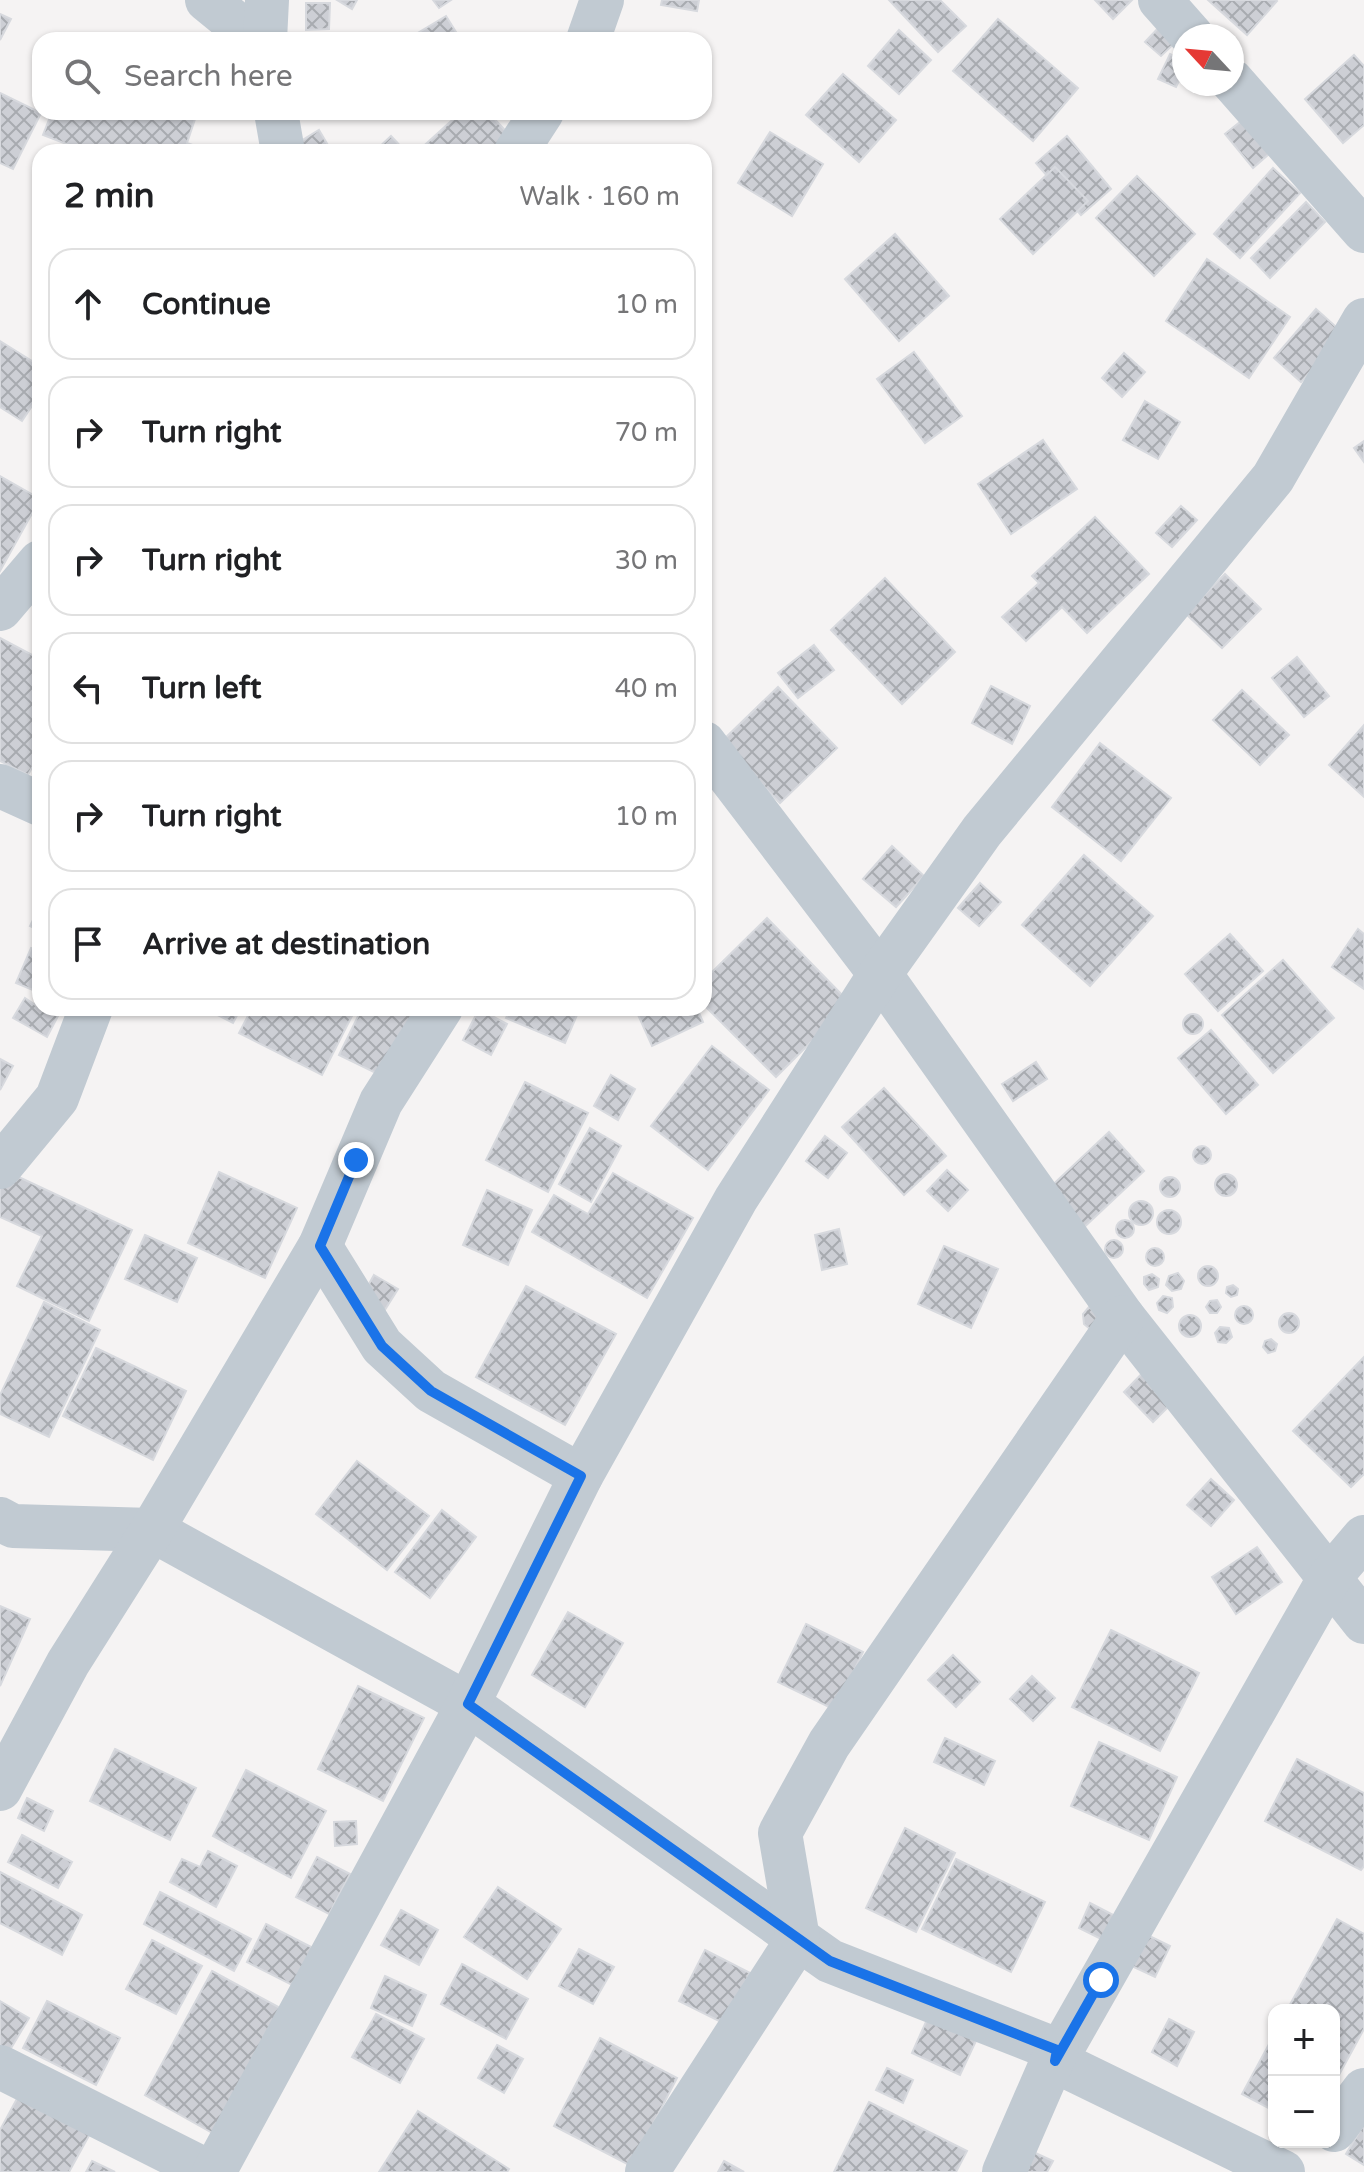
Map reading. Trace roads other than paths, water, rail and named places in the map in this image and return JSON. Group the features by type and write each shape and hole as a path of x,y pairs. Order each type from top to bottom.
{"street":[{"path":"207,0 246,32"},
{"path":"265,32 267,0"},
{"path":"591,32 602,0"},
{"path":"1160,0 1181,24"},
{"path":"1244,95 1364,231"},
{"path":"277,120 282,144"},
{"path":"521,144 537,120"},
{"path":"0,2067 211,2172 468,1704 581,1476 736,1199 880,974 982,831 1273,478 1364,320"},
{"path":"0,609 32,571"},
{"path":"712,754 880,974 1123,1317 1364,1622"},
{"path":"0,786 32,800"},
{"path":"0,1167 57,1098 88,1016"},
{"path":"0,1789 68,1663 152,1530 320,1246 381,1102 436,1016"},
{"path":"320,1246 382,1346 431,1391 581,1476"},
{"path":"647,2172 798,1939 780,1833 829,1744 1123,1317"},
{"path":"0,1519 13,1526 152,1530 468,1704 830,1961 1056,2056 1283,2172"},
{"path":"1004,2172 1056,2056 1330,1577 1364,1537"},
{"path":"1340,2122 1364,2090"},
{"path":"1302,2172 1320,2148"}]}
